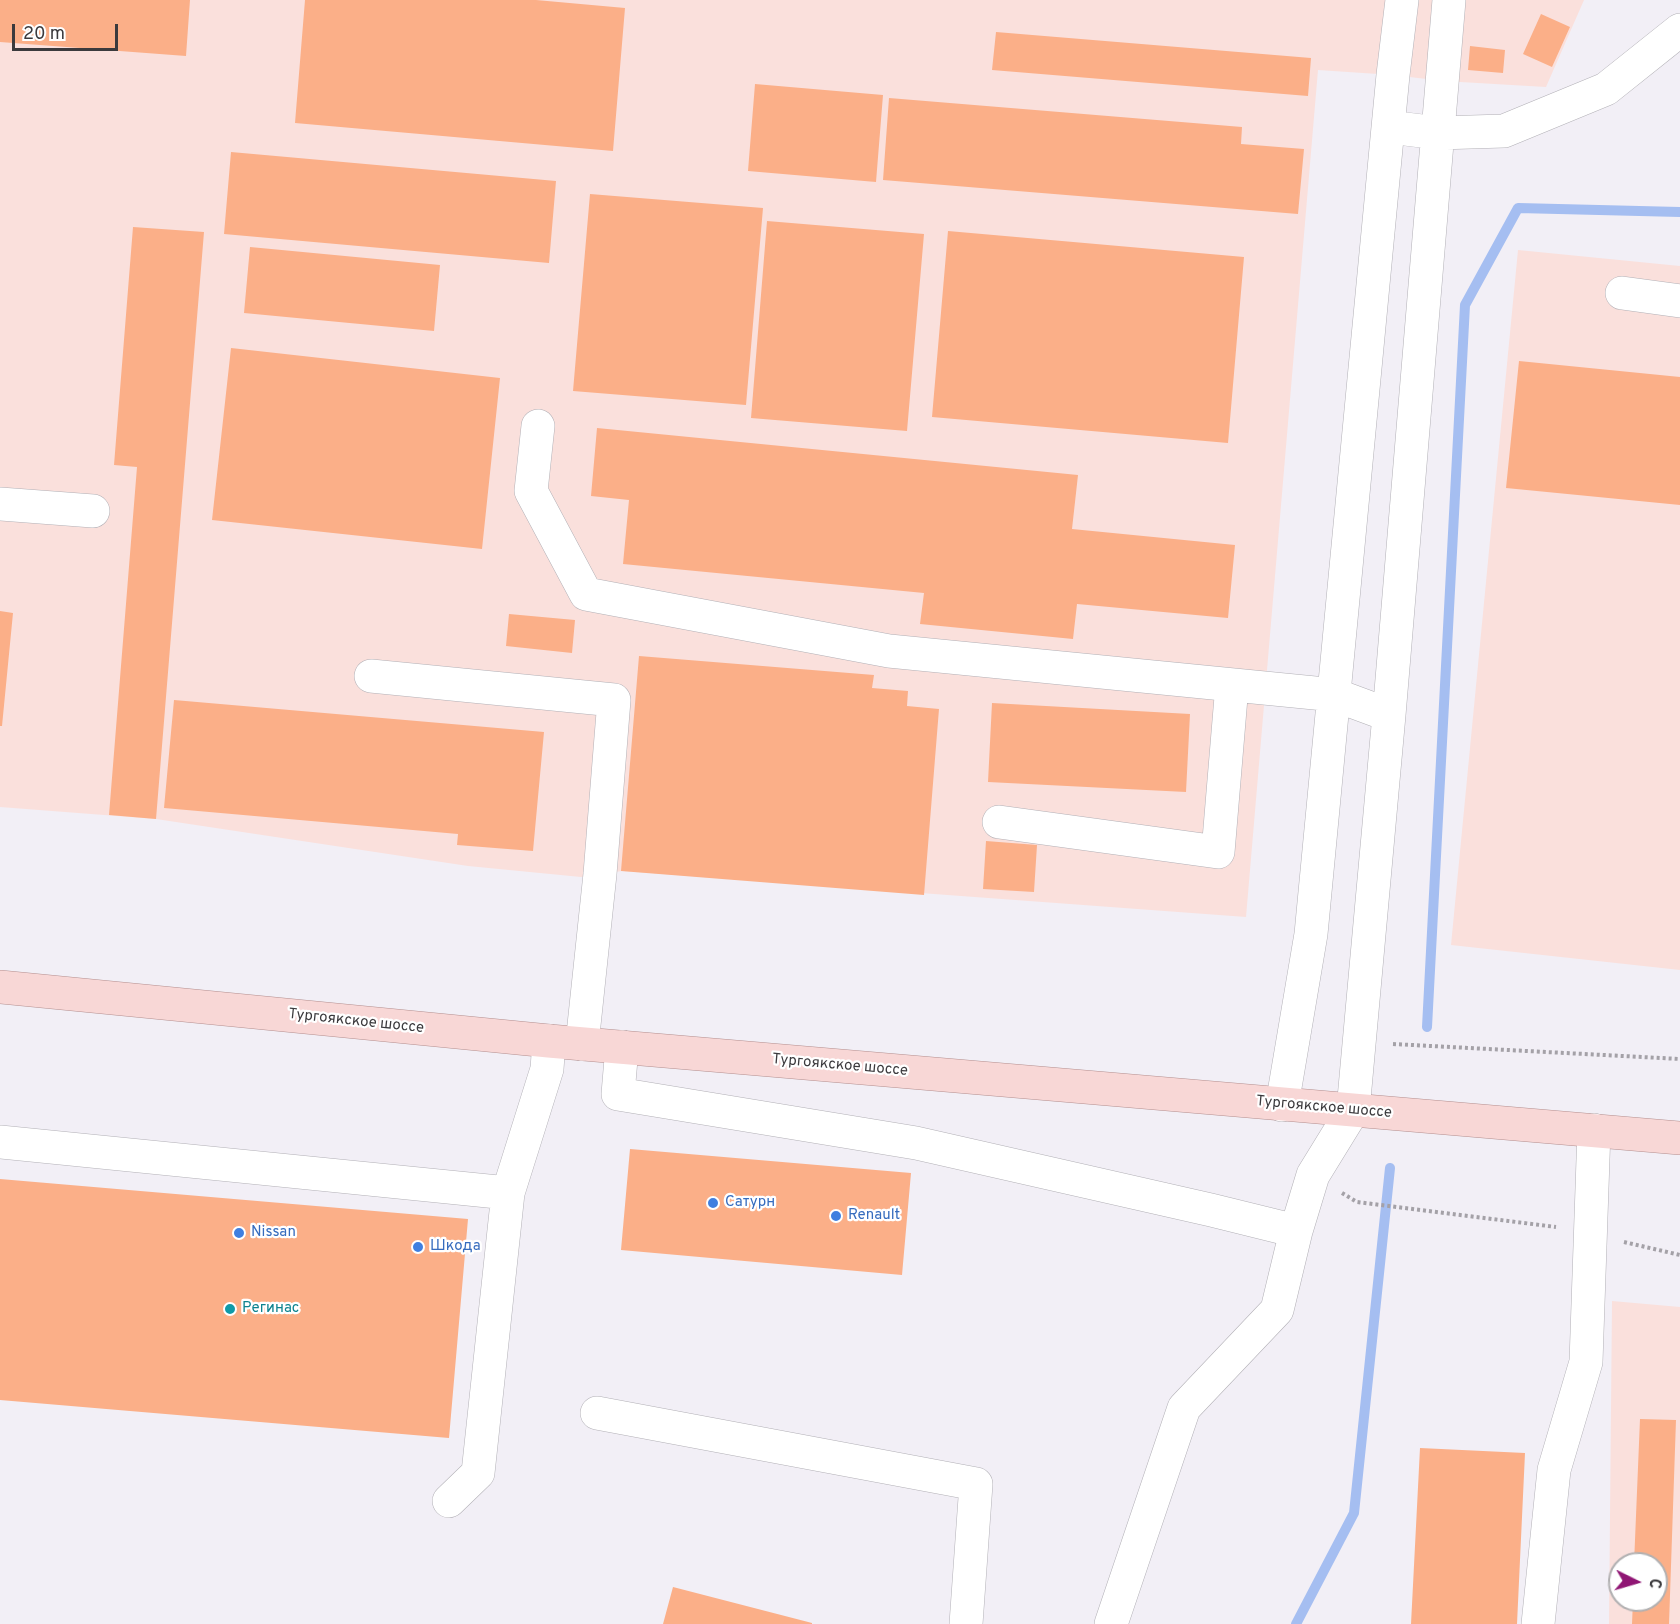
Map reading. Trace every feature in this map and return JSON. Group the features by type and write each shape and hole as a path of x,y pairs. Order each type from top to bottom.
{"main road":[{"name":"Тургоякское шоссе","path":"0,987 582,1044 1680,1138"}],"lane":[{"path":"1282,1104 1311,934 1402,0"},
{"path":"1111,1624 1184,1408 1277,1311 1296,1231 1313,1175 1353,1110 1389,715 1449,0"},
{"path":"1389,127 1438,133 1504,131 1606,89 1680,30"},
{"path":"1622,293 1680,301"},
{"path":"538,426 531,491 586,594 889,651 1335,695 1389,715"},
{"path":"0,504 93,511"},
{"path":"370,676 614,700 600,874 582,1044"},
{"path":"999,822 1218,852 1232,685"},
{"path":"449,1501 478,1473 508,1193 547,1069 549,1041"},
{"path":"622,1047 618,1094 916,1143 1296,1231"},
{"path":"1538,1624 1554,1470 1586,1362 1594,1130"},
{"path":"0,1142 508,1193"},
{"path":"597,1413 976,1484 966,1624"}],"path":[{"path":"1390,1044 1680,1059"},
{"path":"1357,1202 1557,1228 1680,1255"}],"shaded area":[{"path":"0,0 1584,0 1546,87 1318,70 1246,917 622,871 581,877 468,866 156,819 0,807"},
{"path":"1518,250 1680,266 1680,970 1451,945"},
{"path":"1612,1301 1680,1307 1680,1624 1609,1624 1609,1612 1668,1612 1668,1552 1610,1552"}],"building":[{"path":"0,0 190,0 186,56 0,42"},
{"path":"305,0 536,0 625,8 613,151 295,123"},
{"path":"1541,14 1570,27 1552,67 1523,54"},
{"path":"996,32 1311,58 1308,96 992,70"},
{"path":"1470,46 1505,50 1503,73 1468,70"},
{"path":"755,84 883,95 876,182 748,171"},
{"path":"889,98 1242,127 1241,144 1304,149 1298,214 883,180"},
{"path":"231,152 556,181 549,263 224,234"},
{"path":"590,194 763,208 746,405 573,391"},
{"path":"767,221 924,234 907,431 751,418"},
{"path":"133,227 204,232 156,819 109,815 137,467 114,465"},
{"path":"948,231 1244,257 1228,443 932,417"},
{"path":"250,247 440,265 434,331 244,313"},
{"path":"231,348 500,378 482,549 212,520"},
{"path":"1519,361 1680,377 1680,505 1506,488"},
{"path":"597,428 1078,475 1072,529 1235,545 1228,618 1077,604 1073,639 920,624 924,593 623,564 629,500 591,496"},
{"path":"0,611 13,613 2,726 0,726"},
{"path":"509,614 575,620 572,653 506,646"},
{"path":"639,656 874,675 872,688 908,691 907,706 939,709 924,895 621,871"},
{"path":"174,700 544,732 533,851 457,845 458,834 164,808"},
{"path":"992,703 1190,714 1186,792 988,782"},
{"path":"986,841 1037,845 1034,892 983,889"},
{"path":"630,1149 911,1173 902,1275 621,1250"},
{"name":"Регинас","path":"0,1179 468,1219 449,1438 0,1400"},
{"path":"1640,1419 1676,1420 1669,1624 1632,1624 1632,1612 1668,1612 1668,1552 1634,1552"},
{"path":"1420,1448 1525,1453 1517,1624 1411,1624"},
{"path":"673,1587 812,1623 812,1624 663,1624"}],"waterway":[{"path":"1427,1027 1465,305 1518,208 1680,212"},
{"path":"1296,1624 1354,1513 1390,1168"}],"place":[{"name":"Сатурн","path":"713,1203"},
{"name":"Renault","path":"836,1216"},
{"name":"Nissan","path":"239,1233"},
{"name":"Шкода","path":"418,1247"},
{"name":"Регинас","path":"230,1309"}]}
